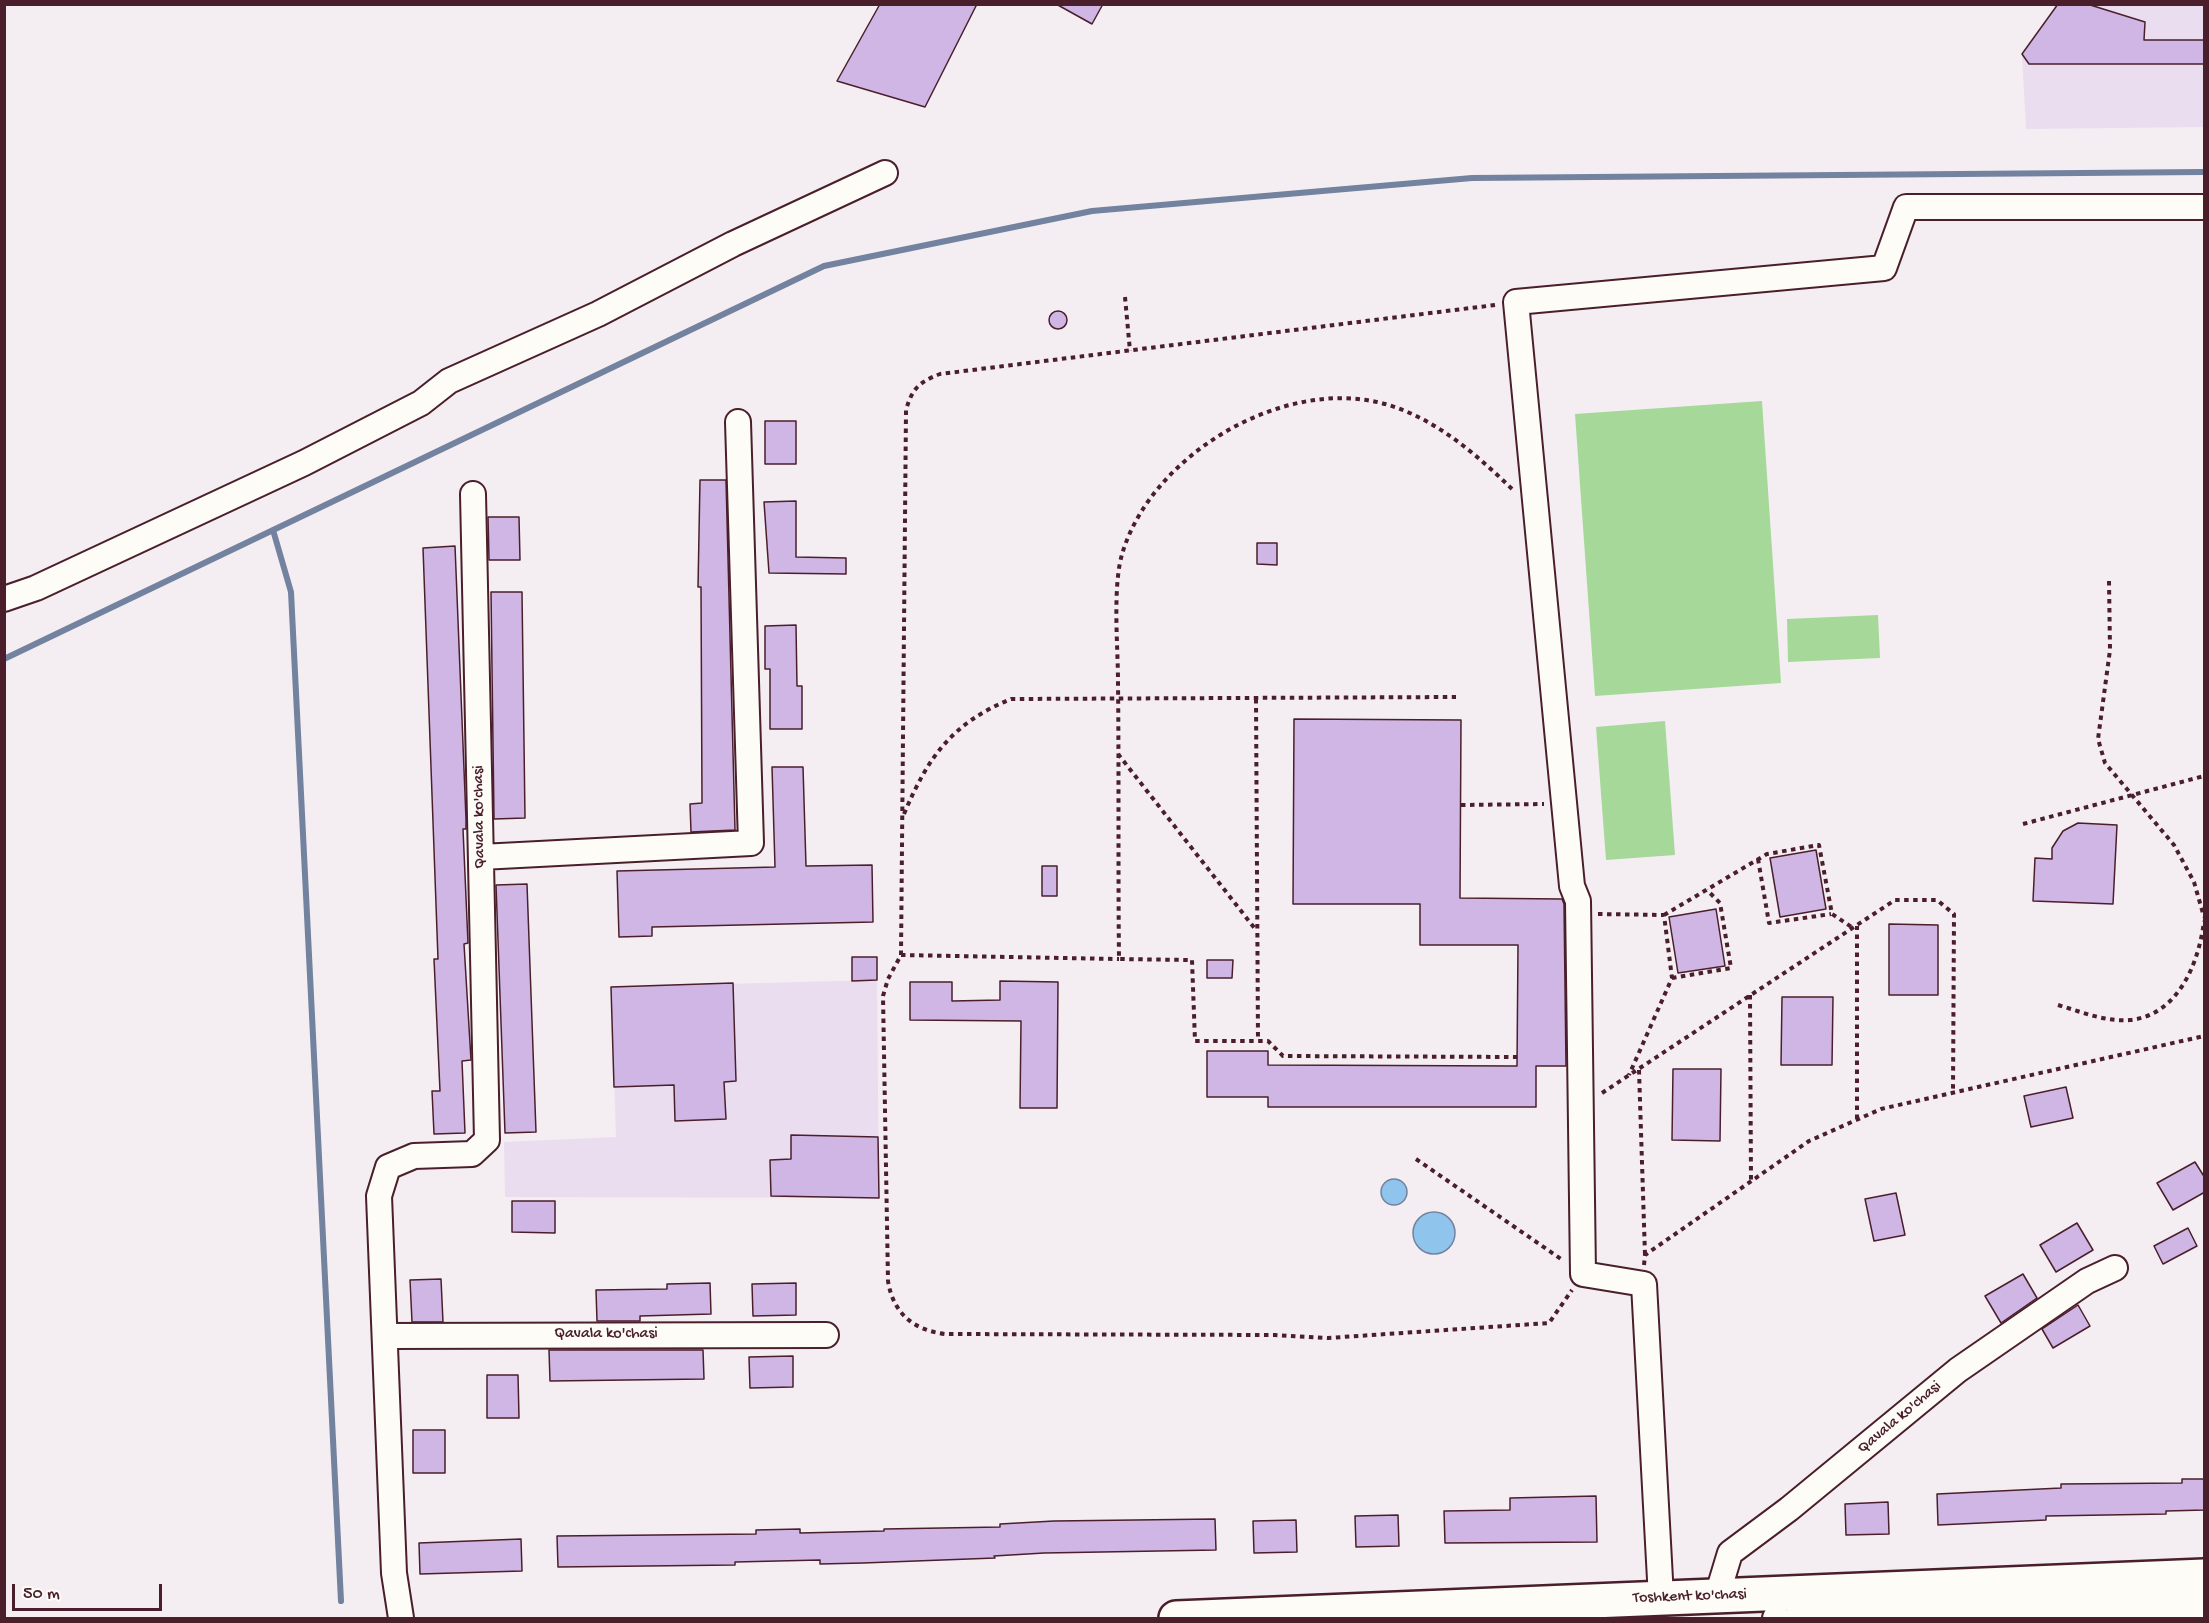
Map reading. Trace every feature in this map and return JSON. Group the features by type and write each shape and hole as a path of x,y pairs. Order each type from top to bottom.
{"highway":[{"name":"Toshkent ko'chasi","path":"1176,1618 1661,1598 1776,1617 2053,1602 2205,1576"},
{"name":"Toshkent ko'chasi","path":"1718,1607 2205,1601"}],"street":[{"path":"4,599 36,588 303,463 421,403 449,381 598,314 733,244 885,173"},
{"path":"1661,1598 1644,1284 1583,1274 1579,913 1578,901 1572,886 1516,302 1884,268 1906,207 2205,207"},
{"path":"481,857 751,843 738,422"},
{"name":"Qavala ko'chasi","path":"473,494 487,1140 472,1154 414,1156 388,1167 379,1196 385,1336 826,1335"},
{"name":"Qavala ko'chasi","path":"1718,1607 1730,1553 1790,1509 1958,1370 2087,1281 2115,1268"},
{"path":"385,1336 394,1573 401,1618"}],"path":[{"path":"1125,297 1130,351"},
{"path":"1416,1159 1583,1274 1549,1323 1328,1338 928,1332 910,1323 897,1310 890,1298 888,1281 884,996 888,979 901,955 906,410 910,395 922,381 940,374 1516,302"},
{"path":"1119,959 1117,754 1122,552 1136,520 1154,494 1179,467 1204,447 1255,415 1292,404 1337,398 1384,404 1420,418 1452,437 1483,460 1536,513"},
{"path":"2058,1005 2100,1018 2132,1020 2162,1008 2189,978 2201,949 2205,919 2194,882 2174,845 2105,763 2098,739 2110,650 2109,580"},
{"path":"902,817 919,778 938,749 961,726 988,708 1011,699 1456,697"},
{"path":"1256,699 1258,1041"},
{"path":"1117,754 1257,931"},
{"path":"2023,824 2205,776"},
{"path":"1461,805 1564,804"},
{"path":"1579,913 1664,915 1767,854 1819,845 1832,914"},
{"path":"1758,859 1769,923 1832,914 1855,927"},
{"path":"1672,978 1731,968 1720,903 1707,890"},
{"path":"1582,1107 1895,900 1937,900 1954,914 1953,1094"},
{"path":"1628,1076 1672,978 1664,915"},
{"path":"1855,927 1857,1119"},
{"path":"901,955 1192,960 1195,1041 1268,1041 1283,1056 1517,1057"},
{"path":"1749,995 1751,1182"},
{"path":"1645,1255 1809,1141 1881,1109 2205,1036"},
{"path":"1639,1069 1644,1284"}],"shaded area":[{"path":"2058,5 2204,5 2204,127 2026,129 2022,54"},
{"path":"877,980 879,1198 505,1197 504,1142 616,1137 611,987"}],"green space":[{"path":"1762,401 1781,683 1595,696 1575,414"},
{"path":"1878,615 1880,658 1788,662 1787,619"},
{"path":"1665,721 1675,855 1606,860 1596,727"}],"water":[{"path":"1394,1179 1403,1183 1407,1192 1403,1201 1394,1205 1385,1201 1381,1192 1385,1183"},
{"path":"1434,1212 1449,1218 1455,1233 1449,1248 1434,1254 1419,1248 1413,1233 1419,1218"}],"building":[{"path":"880,4 977,4 925,107 837,81"},
{"path":"1056,4 1103,4 1092,24"},
{"path":"2058,4 2087,4 2145,22 2144,40 2205,40 2205,64 2029,64 2022,54"},
{"path":"1058,311 1064,314 1067,320 1064,326 1058,329 1052,326 1049,320 1052,314"},
{"path":"765,421 796,421 796,464 765,464"},
{"path":"700,480 726,480 735,830 691,832 690,804 702,803 701,587 698,587"},
{"path":"796,501 796,557 846,558 846,574 769,573 764,502"},
{"path":"488,517 519,517 520,560 489,560"},
{"path":"1257,543 1277,543 1277,565 1257,564"},
{"path":"455,546 466,819 466,829 463,829 468,943 464,944 471,1060 462,1061 465,1133 434,1134 432,1091 440,1091 434,959 438,959 423,548"},
{"path":"491,592 522,592 525,818 494,819"},
{"path":"796,625 797,686 802,686 802,729 770,729 770,669 765,669 765,626"},
{"path":"1294,719 1461,720 1460,898 1562,899 1564,904 1566,1066 1536,1066 1536,1107 1268,1107 1268,1097 1207,1097 1207,1051 1268,1051 1268,1065 1517,1066 1518,945 1420,945 1420,904 1293,904"},
{"path":"772,767 803,767 806,866 872,865 873,922 652,927 652,936 619,937 617,871 775,867"},
{"path":"2078,823 2117,825 2113,904 2033,901 2035,858 2052,859 2052,848 2063,831"},
{"path":"1816,850 1826,909 1780,917 1770,858"},
{"path":"1042,866 1057,866 1057,896 1042,896"},
{"path":"527,884 536,1132 505,1133 496,885"},
{"path":"1716,909 1725,966 1678,973 1669,917"},
{"path":"1889,924 1938,925 1938,995 1889,995"},
{"path":"852,957 877,957 877,980 852,981"},
{"path":"1207,960 1233,960 1232,978 1207,978"},
{"path":"1000,981 1058,982 1057,1108 1020,1108 1021,1021 910,1020 910,982 952,982 952,1001 1000,1000"},
{"path":"733,983 736,1081 724,1082 726,1119 675,1121 674,1085 614,1087 611,987"},
{"path":"1782,997 1833,997 1832,1065 1781,1065"},
{"path":"1673,1069 1721,1069 1720,1141 1672,1140"},
{"path":"2066,1087 2073,1118 2031,1127 2024,1096"},
{"path":"791,1135 878,1137 879,1198 771,1196 770,1160 791,1159"},
{"path":"2195,1162 2205,1178 2205,1192 2173,1210 2157,1183"},
{"path":"1896,1193 1905,1235 1874,1241 1865,1199"},
{"path":"512,1201 555,1201 555,1233 512,1232"},
{"path":"2077,1223 2093,1250 2056,1272 2040,1245"},
{"path":"2188,1228 2197,1246 2163,1264 2154,1246"},
{"path":"2023,1274 2037,1298 2001,1323 1985,1296"},
{"path":"441,1279 443,1322 412,1322 410,1280"},
{"path":"710,1283 711,1314 640,1316 640,1321 597,1321 596,1290 667,1289 667,1284"},
{"path":"796,1283 796,1315 753,1316 752,1284"},
{"path":"2078,1305 2090,1326 2053,1348 2042,1329"},
{"path":"549,1350 703,1350 704,1379 550,1381"},
{"path":"793,1356 793,1387 750,1388 749,1357"},
{"path":"487,1375 518,1375 519,1418 487,1418"},
{"path":"413,1430 445,1430 445,1473 413,1473"},
{"path":"2182,1479 2205,1479 2205,1510 2166,1511 2166,1514 2046,1516 2046,1520 1938,1525 1937,1494 2061,1488 2061,1484 2182,1483"},
{"path":"1596,1496 1597,1542 1445,1543 1444,1511 1510,1510 1510,1498"},
{"path":"1888,1502 1889,1534 1846,1535 1845,1504"},
{"path":"1398,1515 1399,1546 1356,1547 1355,1516"},
{"path":"1215,1519 1216,1550 1044,1553 994,1556 995,1558 863,1563 820,1564 820,1560 735,1562 735,1565 558,1567 557,1536 756,1534 756,1530 800,1529 800,1533 884,1531 884,1529 1000,1527 1000,1524 1054,1521"},
{"path":"1296,1520 1297,1552 1254,1553 1253,1521"},
{"path":"521,1539 522,1571 420,1574 419,1543"}],"waterway":[{"path":"4,659 824,266 1092,211 1472,178 2204,172"},
{"path":"273,530 291,592 341,1601"}]}
